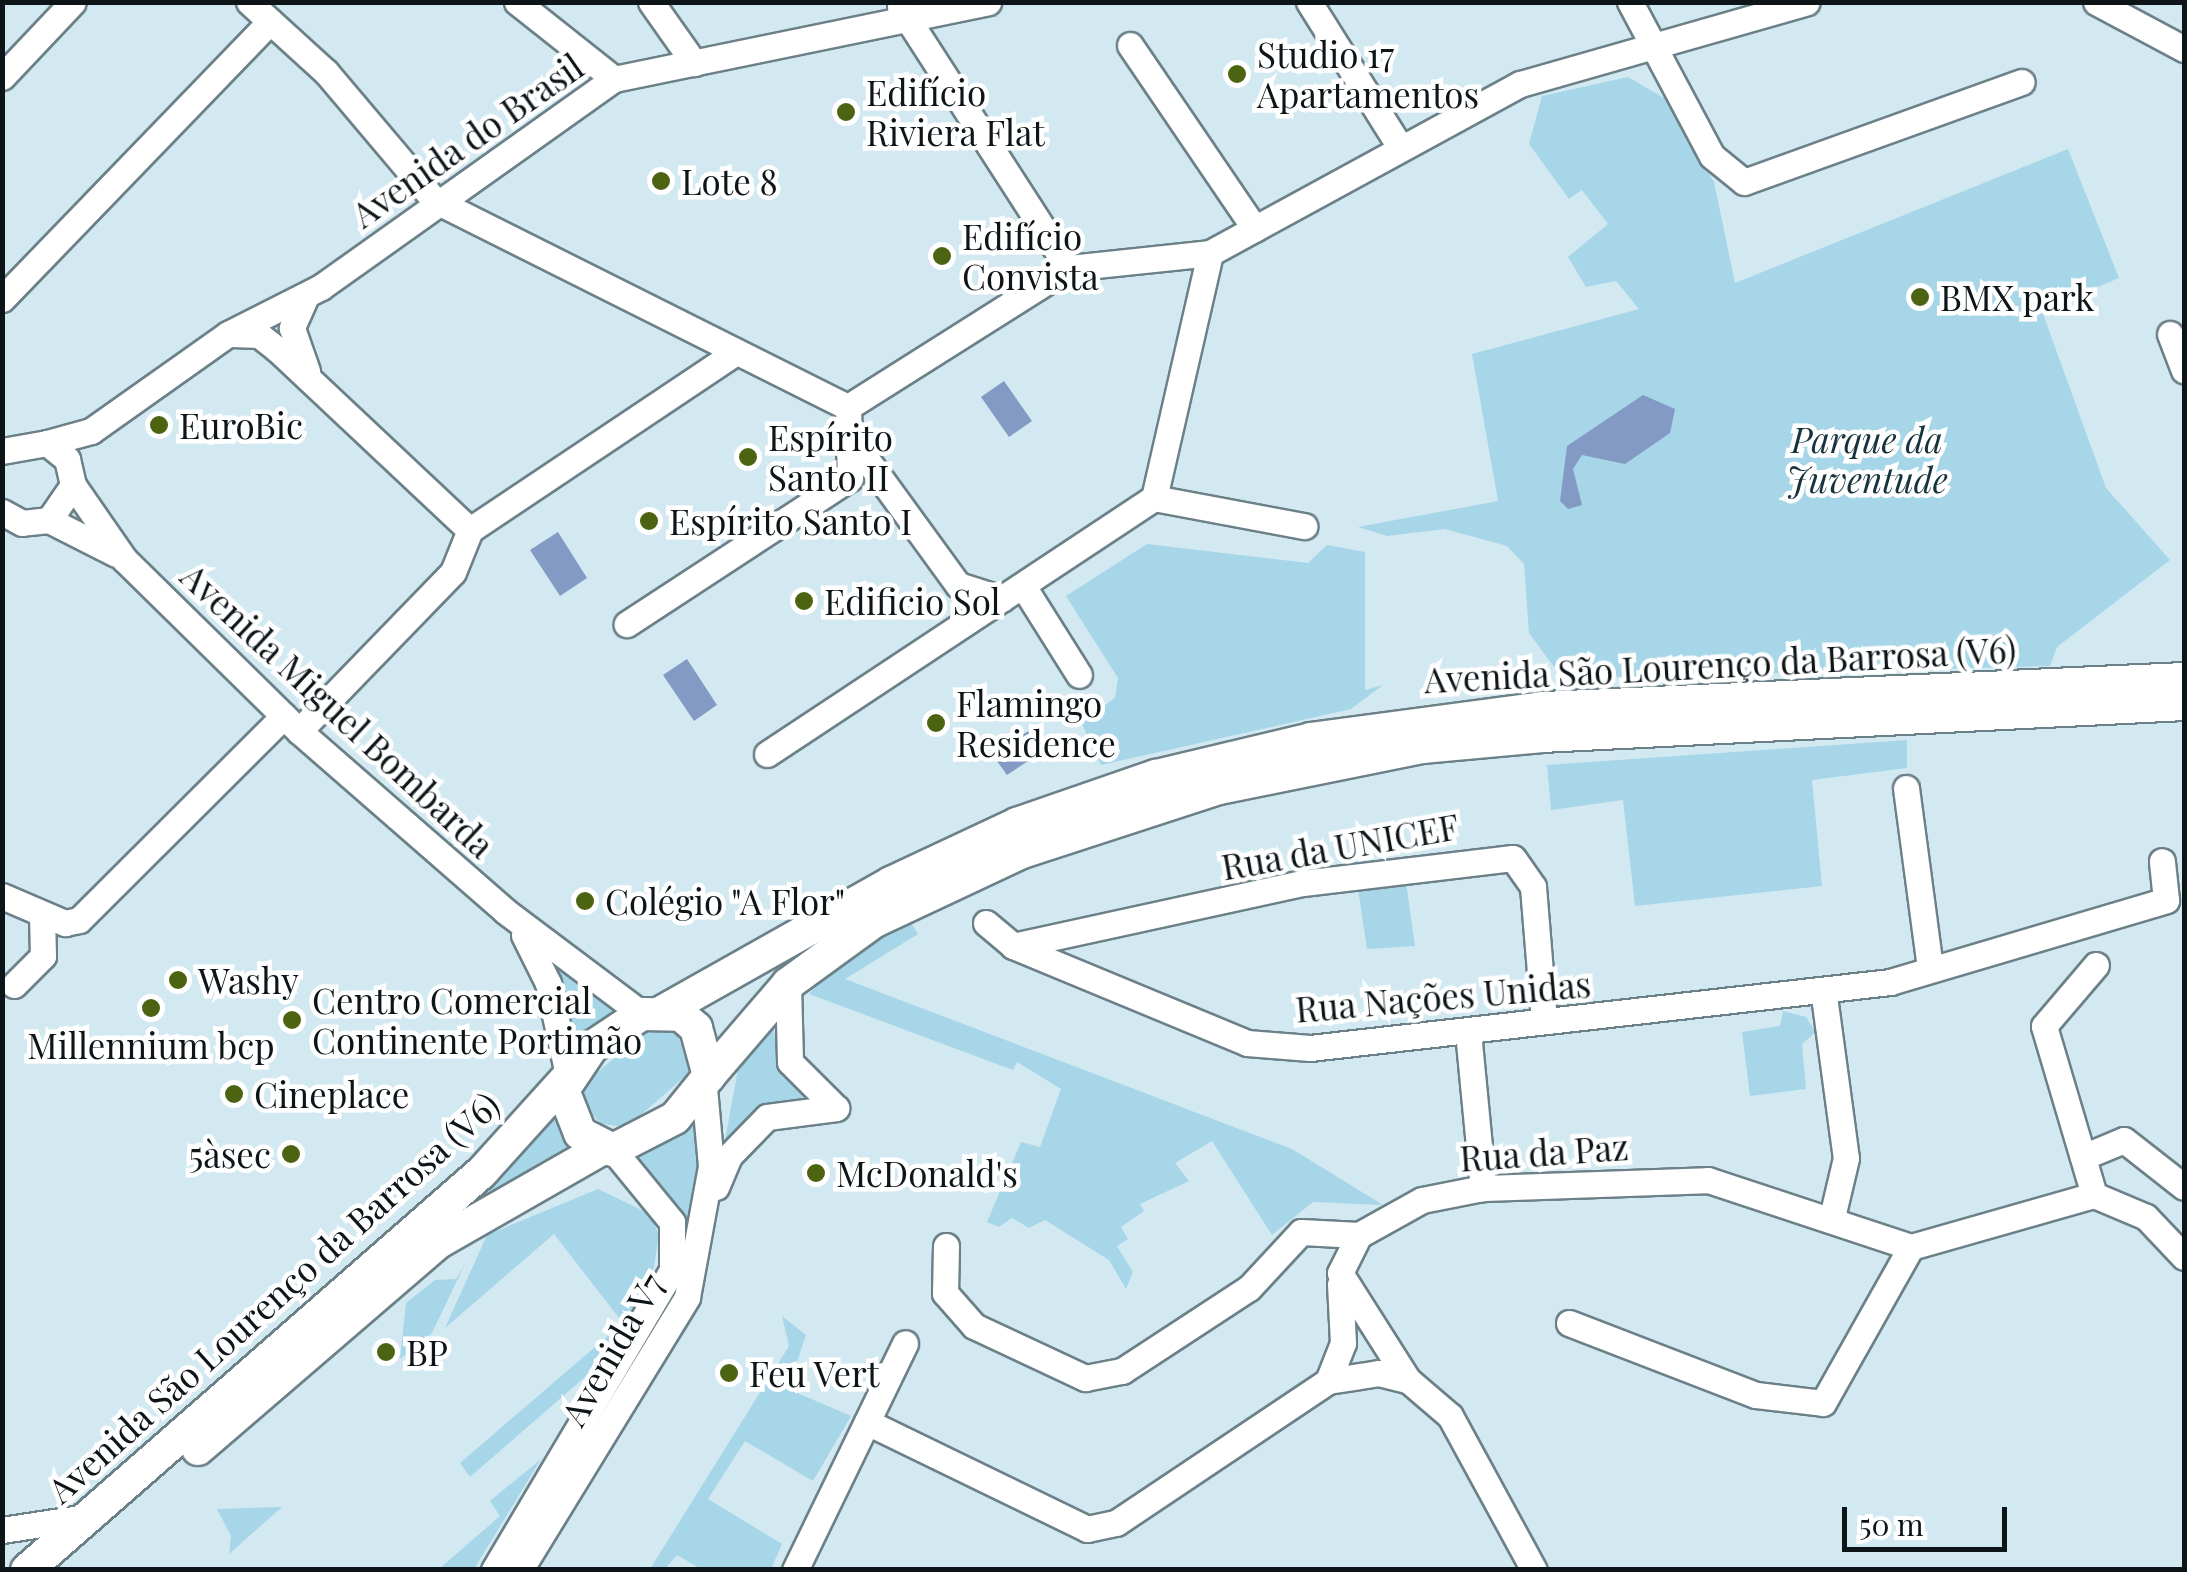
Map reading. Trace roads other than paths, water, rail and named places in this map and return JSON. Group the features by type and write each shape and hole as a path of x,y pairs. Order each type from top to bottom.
{"main road":[{"name":"Avenida São Lourenço da Barrosa (V6)","path":"59,1570 439,1242 609,1148 659,1129 706,1082 788,984 873,922 1022,852 1304,768 1542,736 2180,698"},
{"name":"Avenida São Lourenço da Barrosa (V6)","path":"27,1570 526,1127 567,1077 652,1013 890,883 1018,824 1156,776 1311,739 1544,708 2180,698"},
{"path":"652,1013 696,1028 706,1082"},
{"path":"567,1077 572,1123 609,1148"}],"street":[{"path":"2,77 73,2"},
{"path":"249,2 350,97 434,200 848,407"},
{"path":"517,2 614,79"},
{"path":"651,2 694,64"},
{"name":"Avenida do Brasil","path":"2,451 91,432 228,334 306,296 434,200 614,79 694,64 901,11 988,2"},
{"path":"1309,2 1400,147"},
{"path":"1630,2 1712,156 1744,182 2022,82"},
{"path":"848,407 1068,268 1210,254 1520,84 1807,2"},
{"path":"2096,2 2184,49"},
{"path":"901,11 1068,268"},
{"path":"2,299 270,21"},
{"path":"1130,45 1255,228"},
{"path":"767,754 1154,498 1210,254"},
{"path":"306,296 292,328 297,358 316,383"},
{"path":"228,334 259,335 316,383 470,530"},
{"path":"2170,334 2184,370"},
{"path":"2,896 65,923 89,914 452,572 470,530 736,352"},
{"path":"627,624 850,478 848,407"},
{"path":"2,423 38,441"},
{"path":"5,516 49,520 73,480 91,432"},
{"path":"848,434 958,585 1013,593 1078,675"},
{"name":"Avenida Miguel Bombarda","path":"38,441 73,480 126,560 291,723 505,911"},
{"path":"1154,498 1304,526"},
{"name":"Avenida Miguel Bombarda","path":"49,520 126,560"},
{"path":"1906,788 1930,968"},
{"name":"Rua da UNICEF","path":"1013,946 1303,883 1513,858 1533,887 1544,1021"},
{"name":"Rua Nações Unidas","path":"986,923 1013,946 1247,1042 1310,1048 1544,1021 1824,996 2166,900 2162,862"},
{"path":"505,911 652,1013"},
{"path":"505,911 533,947 557,1012 567,1077"},
{"path":"14,985 43,956 42,914"},
{"path":"2094,1195 2044,1026 2096,964"},
{"path":"705,1214 729,1156 767,1118 836,1108 790,1062 788,984"},
{"path":"1824,996 1846,1158 1832,1217"},
{"path":"526,1127 549,1074 557,1012"},
{"path":"1468,1032 1482,1188"},
{"name":"Avenida V7","path":"520,1570 687,1297 705,1214 706,1082"},
{"path":"2083,1157 2124,1140 2184,1187"},
{"name":"Avenida V7","path":"494,1570 672,1270 672,1222 609,1148"},
{"name":"Rua da Paz","path":"1359,1234 1422,1200 1482,1188 1708,1180 1832,1217 1911,1247"},
{"path":"1569,1324 1756,1395 1823,1403 1911,1247 2094,1195 2146,1218 2184,1257"},
{"path":"946,1246 945,1293 974,1326 1085,1378 1122,1371 1249,1288 1301,1232 1359,1234 1340,1273 1343,1343 1328,1381"},
{"path":"1340,1273 1408,1380 1456,1425 1534,1570"},
{"path":"796,1570 905,1343"},
{"path":"867,1422 1087,1529 1116,1523 1328,1381 1354,1372 1408,1380"},
{"path":"2,1530 62,1526 93,1512"}],"place":[{"name":"Studio 17 Apartamentos","path":"1237,74"},
{"name":"Edifício Riviera Flat","path":"846,112"},
{"name":"Lote 8","path":"661,181"},
{"name":"Edifício Convista","path":"942,256"},
{"name":"BMX park","path":"1920,297"},
{"name":"EuroBic","path":"159,425"},
{"name":"Espírito Santo II","path":"748,457"},
{"name":"Espírito Santo I","path":"649,521"},
{"name":"Edificio Sol","path":"804,601"},
{"name":"Flamingo Residence","path":"936,723"},
{"name":"Colégio \"A Flor\"","path":"585,901"},
{"name":"Washy","path":"178,980"},
{"name":"Millennium bcp","path":"151,1008"},
{"name":"Centro Comercial Continente Portimão","path":"292,1020"},
{"name":"Cineplace","path":"234,1094"},
{"name":"5àsec","path":"291,1154"},
{"name":"McDonald's","path":"816,1173"},
{"name":"BP","path":"386,1352"},
{"name":"Feu Vert","path":"729,1373"}],"park label":[{"name":"Parque da Juventude","path":"1867,459"}]}
